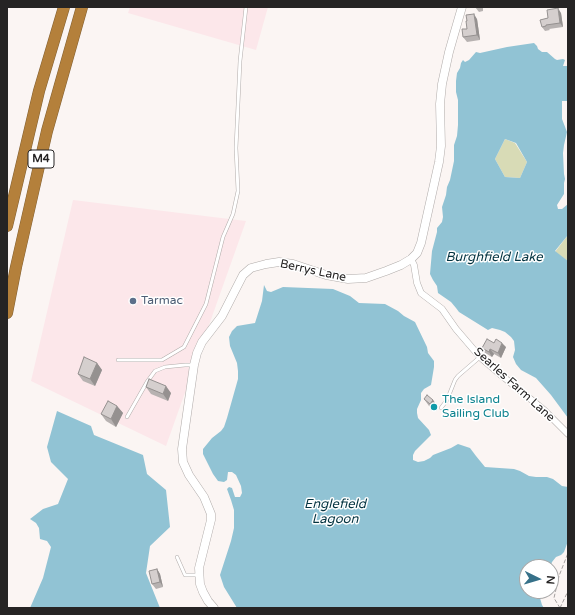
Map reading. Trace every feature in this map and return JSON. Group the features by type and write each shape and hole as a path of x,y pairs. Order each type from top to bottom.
{"highway":[{"name":"M4","path":"7,226 39,91 64,7"},
{"name":"M4","path":"7,313 47,131 82,7"}],"street":[{"path":"411,259 417,253 421,243 439,162 441,146 440,104 442,84 448,52 454,38 462,7"},
{"name":"Searles Farm Lane","path":"411,259 421,293 442,309 456,329 480,357 544,410 568,434"},
{"name":"Berrys Lane","path":"214,608 208,601 200,584 199,568 211,520 211,514 204,497 189,476 183,462 182,449 194,366 197,353 202,342 222,316 243,275 251,268 279,262 293,264 326,275 348,279 366,278 386,272 411,259"}],"lane":[{"path":"118,360 162,360 184,347 206,304 223,237 233,214 238,192 236,148 240,61 246,7"},
{"path":"441,408 447,400 458,376 480,357"},
{"path":"127,417 155,371 165,367 185,365 194,366"},
{"path":"177,557 184,575 200,575"}],"path":[{"path":"560,608 554,598 559,576 568,553"},
{"path":"560,608 568,591"}],"shaded area":[{"path":"130,7 268,7 256,50 128,13"},
{"name":"Tarmac","path":"73,200 246,221 166,446 31,381"}],"green space":[{"path":"505,139 515,143 527,162 520,178 505,177 495,159"},
{"path":"568,235 568,261 555,252"}],"water":[{"name":"Burghfield Lake","path":"534,43 542,52 547,52 557,60 565,60 563,66 568,66 568,101 562,101 562,119 567,132 563,153 565,179 564,194 557,205 558,209 562,209 568,204 568,235 555,251 568,261 568,418 536,378 521,370 516,364 513,357 515,350 514,341 511,337 500,330 492,328 488,330 459,312 451,302 438,293 437,286 430,274 432,251 437,228 442,222 442,207 454,161 454,145 458,125 458,100 456,92 457,73 463,60 465,62 469,60 476,52 480,53","holes":["505,139 516,143 527,162 520,178 505,177 495,159"]},
{"name":"Englefield Lagoon","path":"264,285 267,291 271,292 283,287 333,289 350,296 359,303 385,304 398,311 415,322 427,347 428,353 434,361 431,385 424,389 421,393 421,400 417,409 418,418 429,430 431,435 415,451 413,460 418,462 424,461 433,455 458,444 470,448 485,467 514,469 529,476 547,477 553,479 562,486 568,487 568,541 564,552 554,559 519,559 519,599 540,599 544,608 237,608 224,587 220,575 234,528 234,510 227,489 229,487 232,488 235,497 240,497 242,493 241,486 236,475 232,472 228,472 227,480 224,482 218,481 203,454 203,449 224,427 238,379 237,363 230,346 229,337 237,326 255,323 262,301"},
{"path":"57,411 91,426 94,435 143,455 147,474 166,490 170,527 150,546 146,573 160,608 30,608 43,578 51,547 47,541 40,539 39,528 36,523 30,519 43,509 58,504 68,479 51,462 47,447"}],"building":[{"path":"558,8 560,23 542,27 540,20 548,18 547,10"},
{"path":"474,14 477,35 463,37 462,29 467,29 466,15"},
{"path":"487,339 494,343 496,339 502,343 498,353 490,349 489,352 482,348"},
{"path":"84,357 97,363 90,379 78,374"},
{"path":"149,379 166,386 163,394 146,387"},
{"path":"427,395 433,400 430,404 424,399"},
{"path":"108,401 117,406 111,419 101,414"},
{"path":"157,569 160,582 152,584 149,571"}],"place":[{"name":"Tarmac","path":"133,301"},
{"name":"The Island Sailing Club","path":"434,407"}]}
